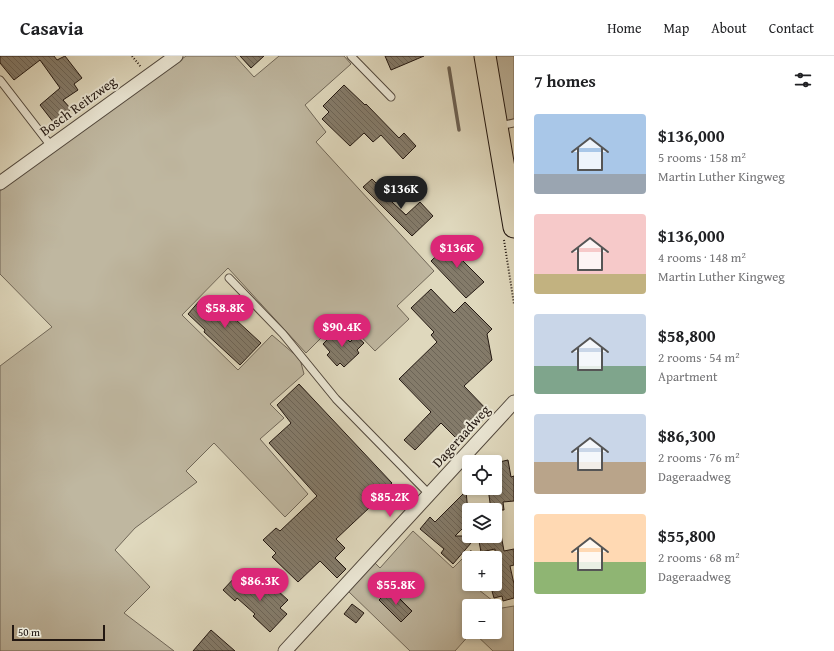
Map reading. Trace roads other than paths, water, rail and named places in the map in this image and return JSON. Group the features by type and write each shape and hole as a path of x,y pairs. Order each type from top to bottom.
{"main road":[{"path":"485,56 506,125 505,155 514,227"}],"street":[{"name":"Bosch Reitzweg","path":"0,183 176,56"},
{"name":"Dageraadweg","path":"285,651 366,561 514,402"}],"lane":[{"path":"351,56 391,97"},
{"path":"0,80 51,146"},
{"path":"229,278 283,334 336,399 430,494"}],"waterway":[{"path":"449,68 459,130"}]}
